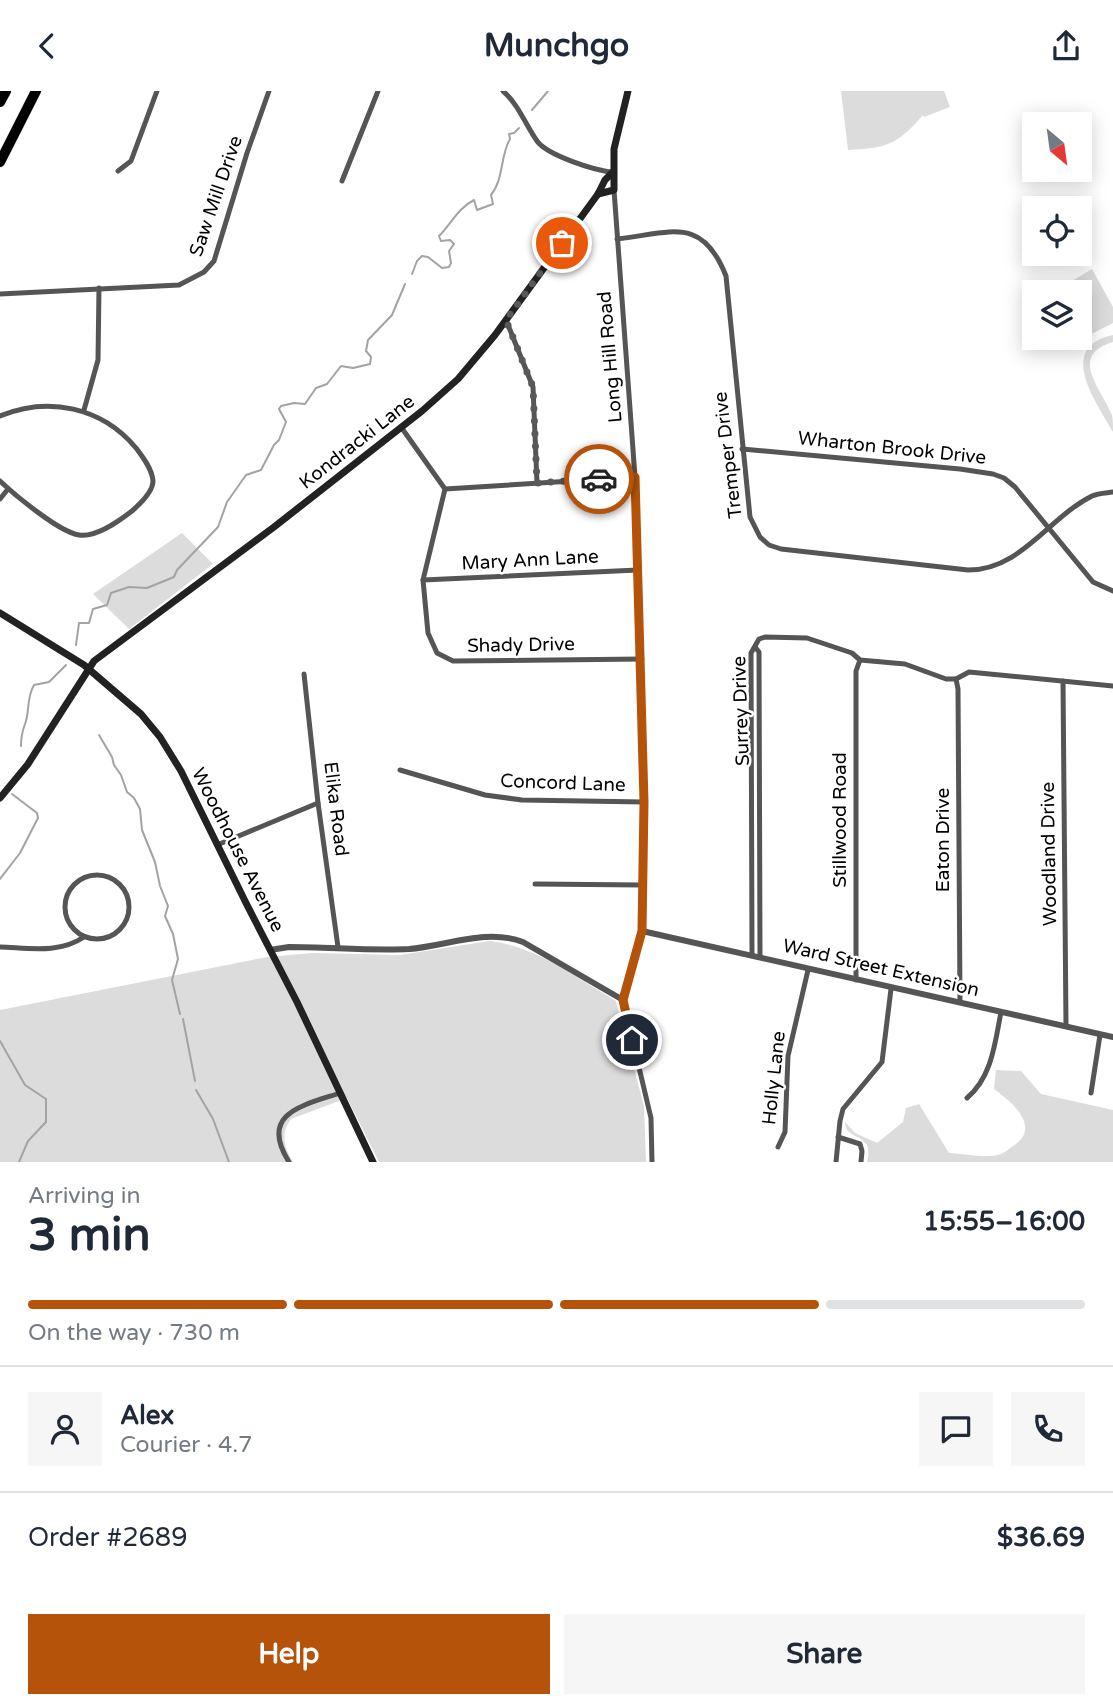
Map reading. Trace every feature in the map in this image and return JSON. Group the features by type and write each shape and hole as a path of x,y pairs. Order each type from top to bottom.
{"highway":[{"path":"0,102 6,91"},
{"path":"0,162 36,91"}],"main road":[{"name":"Kondracki Lane","path":"0,798 28,764 89,668 105,652 267,533 401,428 458,379 506,320 612,172 614,142 628,91"},
{"name":"Long Hill Road","path":"612,172 614,190"},
{"path":"598,194 614,190"},
{"name":"Woodhouse Avenue","path":"0,613 89,668 141,714 160,737 181,771 373,1162"}],"street":[{"path":"118,171 131,161 157,91"},
{"name":"Saw Mill Drive","path":"0,294 179,285 198,276 214,261 269,91"},
{"path":"342,181 378,91"},
{"path":"503,91 515,103 537,141 545,149 600,171 612,172"},
{"name":"Long Hill Road","path":"614,190 635,477 644,802 642,931 623,1000 651,1118 652,1162"},
{"name":"Tremper Drive","path":"617,239 684,232 705,241 717,255 726,276 748,507 752,525 764,541 781,549 968,570 983,569 1003,563 1093,495 1113,492"},
{"path":"84,410 98,360 99,288"},
{"path":"506,320 533,387 537,483"},
{"path":"0,416 16,409 49,406 84,410 110,423 127,437 141,455 153,482 150,492 132,510 106,527 91,534 79,535 57,525 0,481"},
{"path":"401,428 445,489 635,477"},
{"name":"Wharton Brook Drive","path":"742,449 993,474 1004,478 1015,487 1093,582 1113,591"},
{"path":"0,499 8,489"},
{"name":"Shady Drive","path":"445,489 423,580 428,633 437,653 453,661 642,659"},
{"name":"Mary Ann Lane","path":"423,580 638,570"},
{"path":"755,646 759,639 765,637 807,638 852,653 860,660 905,664 946,679 956,679 969,672 1113,686"},
{"name":"Surrey Drive","path":"752,955 751,653 755,646 759,652 760,956"},
{"name":"Stillwood Road","path":"856,981 856,671 860,660"},
{"name":"Elika Road","path":"304,674 338,947"},
{"name":"Eaton Drive","path":"956,679 960,1001"},
{"name":"Woodland Drive","path":"1063,681 1066,1026"},
{"name":"Concord Lane","path":"400,771 485,795 522,800 644,802"},
{"path":"217,845 318,803"},
{"path":"0,947 51,949 65,947 84,937 109,937 122,927 129,912 127,895 117,881 110,877 85,876 67,894 66,919 70,926 84,937"},
{"path":"535,884 642,885"},
{"name":"Ward Street Extension","path":"642,931 1113,1037"},
{"path":"270,950 289,947 409,949 489,937 506,938 523,942 623,1000"},
{"name":"Holly Lane","path":"778,1147 785,1132 788,1056 808,970"},
{"path":"836,1162 843,1109 882,1062 891,989"},
{"path":"967,1098 979,1087 986,1075 1001,1012"},
{"path":"1091,1093 1100,1035"},
{"path":"289,1162 278,1137 282,1120 288,1112 340,1093"},
{"path":"838,1137 860,1145 861,1162"}],"shaded area":[{"path":"841,91 944,91 950,107 924,117 923,115 906,133 890,143 873,148 848,150"},
{"path":"1092,269 1113,307 1113,323 1092,334 1092,280 1074,280"},
{"path":"1113,335 1113,342 1099,348 1092,356 1090,364 1096,385 1112,415 1113,432 1085,377 1083,363 1086,351 1092,350 1096,341"},
{"path":"182,533 213,564 129,629 93,594"},
{"path":"489,941 523,949 539,956 616,1001 644,1106 646,1162 379,1162 347,1098 291,1119 285,1130 284,1141 293,1162 0,1162 0,1010 267,957 312,953 400,955"},
{"path":"996,1070 1021,1071 1041,1094 1113,1110 1113,1162 867,1162 867,1145 846,1128 845,1122 855,1133 877,1143 903,1122 906,1108 919,1104 949,1153 980,1156 1000,1154 1023,1137 1025,1129 1024,1121 1014,1106 994,1089"}],"waterway":[{"path":"532,110 548,91"},
{"path":"412,274 422,256 428,257 442,268 449,267 449,251 454,244 450,240 441,241 439,236 468,203 474,200 477,210 493,204 491,195 498,182 509,134 519,128"},
{"path":"76,645 79,623 89,623 93,609 107,605 111,593 129,587 147,588 174,577 177,570 218,527 227,502 246,475 261,470 279,440 286,422 279,409 281,406 305,404 316,388 327,384 341,366 353,368 370,364 371,357 366,351 368,340 392,315 405,284"},
{"path":"21,746 34,685 49,682 66,665"},
{"path":"99,735 121,775 127,792 140,809 142,830 168,906 165,916 173,934 178,959 172,980 180,1014"},
{"path":"0,879 20,853 38,818 37,813 12,794"},
{"path":"183,1019 195,1081"},
{"path":"0,1041 25,1085 46,1099 46,1122 28,1141 19,1162"},
{"path":"196,1090 213,1119 229,1162"}],"way so far":[{"path":"562,243 506,320 533,387 537,483 599,479"}],"route":[{"path":"599,479 635,477 644,802 642,931 623,1000 632,1040"}]}
